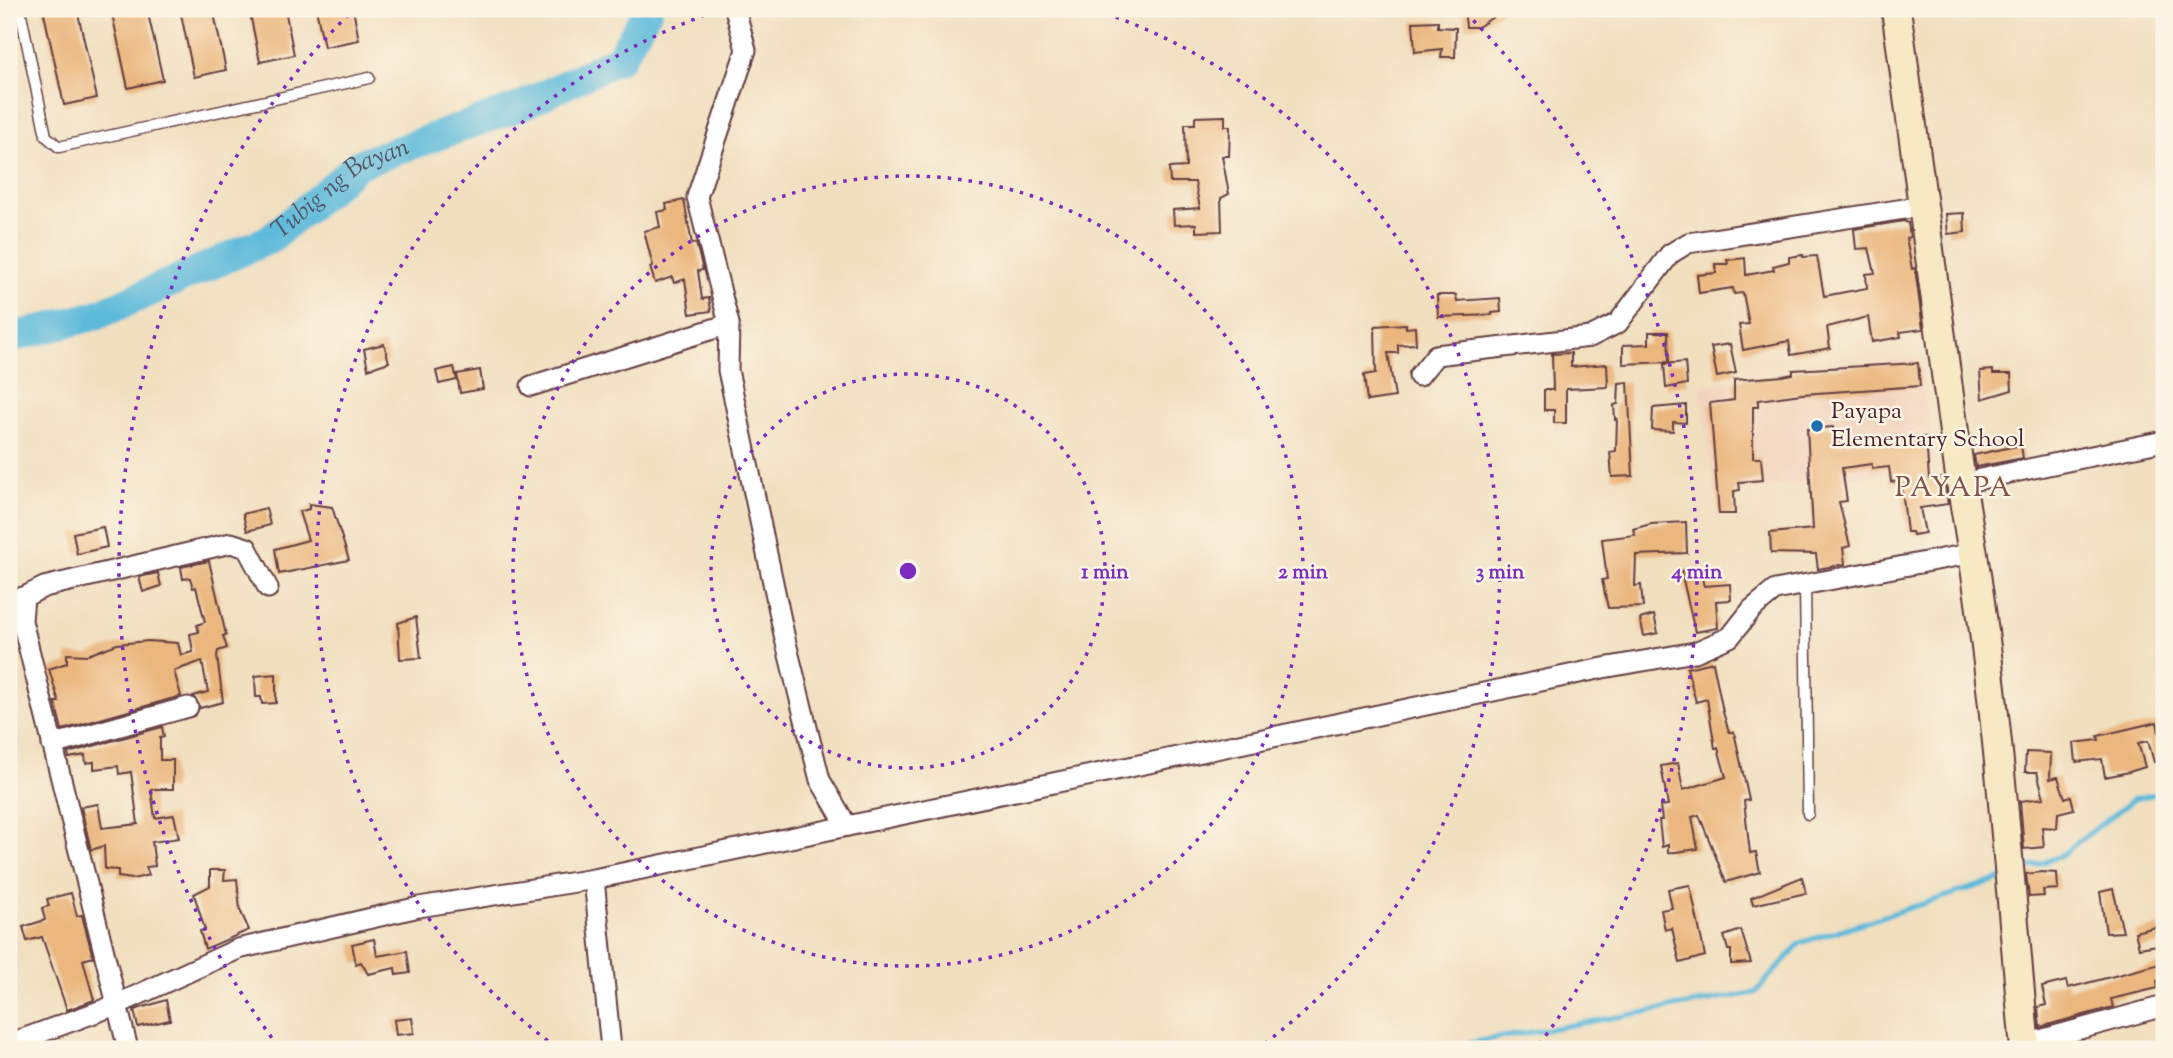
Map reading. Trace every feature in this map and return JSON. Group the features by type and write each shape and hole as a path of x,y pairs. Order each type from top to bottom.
{"main road":[{"path":"1896,9 1973,553 2009,874 2025,1046"}],"street":[{"path":"735,9 746,51 697,197 729,324 728,370 785,639 820,780 847,826"},
{"path":"1419,376 1436,355 1590,337 1618,323 1670,254 1688,243 1923,205"},
{"path":"531,386 729,324"},
{"path":"1961,483 2164,441"},
{"path":"128,1049 16,598 44,587 231,543 247,548 268,588"},
{"path":"9,1044 117,1004 238,949 419,907 594,879 1603,668 1695,652 1730,637 1752,609 1775,590 1973,553"},
{"path":"52,745 188,707"},
{"path":"594,879 611,1049"},
{"path":"2025,1046 2164,1006"}],"lane":[{"path":"20,9 46,136 59,147 369,78"},
{"path":"1805,584 1808,814"}],"shaded area":[{"name":"Payapa Elementary School","path":"1920,357 1934,466 1715,495 1700,386"}],"building":[{"path":"43,9 77,9 97,98 64,105"},
{"path":"111,9 147,9 163,80 128,88"},
{"path":"180,9 213,9 226,70 194,77"},
{"path":"249,9 285,9 294,55 260,62"},
{"path":"316,9 353,9 359,40 324,47"},
{"path":"1464,9 1505,9 1478,27 1466,27"},
{"path":"1438,21 1438,27 1456,28 1455,57 1441,57 1442,49 1415,52 1413,22"},
{"path":"1225,116 1225,126 1230,126 1229,156 1222,156 1229,194 1221,198 1222,231 1196,232 1196,224 1174,225 1173,210 1200,208 1195,182 1170,182 1169,168 1186,167 1185,124 1195,124 1195,117"},
{"path":"684,200 692,244 696,243 703,270 698,271 702,299 709,298 711,311 690,314 685,279 674,283 672,277 655,283 650,267 653,266 644,231 660,227 657,212 667,210 666,204"},
{"path":"1964,213 1965,232 1948,234 1946,214"},
{"path":"1904,221 1908,223 1910,237 1906,238 1912,269 1915,268 1923,329 1900,332 1901,337 1872,342 1868,317 1827,327 1830,348 1791,355 1789,341 1743,350 1739,325 1749,324 1743,293 1734,294 1733,288 1699,293 1697,275 1716,273 1715,264 1728,264 1727,260 1745,258 1746,275 1774,270 1773,266 1789,262 1789,257 1803,255 1817,256 1824,296 1867,288 1866,274 1875,273 1869,248 1856,249 1854,229"},
{"path":"1437,295 1456,295 1457,301 1500,298 1501,312 1492,315 1438,317"},
{"path":"1406,324 1406,328 1415,327 1416,344 1398,345 1398,353 1388,353 1395,397 1367,401 1364,375 1376,373 1375,326"},
{"path":"1649,332 1668,332 1669,362 1623,364 1623,345 1649,344"},
{"path":"384,344 389,362 368,369 364,349"},
{"path":"1730,344 1736,373 1717,377 1711,347"},
{"path":"1571,353 1571,367 1607,364 1608,387 1566,389 1566,423 1554,423 1554,410 1544,410 1544,390 1553,390 1552,354"},
{"path":"1685,362 1687,384 1666,388 1664,364"},
{"path":"1918,363 1920,386 1802,394 1758,400 1758,407 1753,407 1753,458 1761,458 1763,480 1739,482 1740,490 1734,491 1735,514 1719,514 1710,403 1734,400 1734,380 1783,376 1793,374 1793,370"},
{"path":"454,367 457,380 439,384 436,371"},
{"path":"480,370 483,389 460,393 457,374"},
{"path":"1993,370 1993,374 2011,374 2012,390 1982,399 1980,371"},
{"path":"1628,382 1633,476 1612,477 1610,452 1616,451 1617,419 1615,420 1614,405 1618,404 1619,383"},
{"path":"1686,405 1686,423 1673,422 1673,431 1652,430 1653,408"},
{"path":"1833,427 1834,445 1900,436 1901,439 1926,437 1929,479 1944,478 1948,504 1920,508 1925,533 1913,535 1912,532 1907,532 1901,481 1891,482 1889,467 1872,469 1872,464 1842,468 1847,501 1839,502 1850,546 1843,548 1845,564 1818,569 1816,554 1771,553 1770,533 1813,529 1807,429"},
{"path":"2021,445 2023,458 1976,467 1974,455"},
{"path":"309,504 332,507 349,560 279,574 275,549 308,540 299,512 309,509"},
{"path":"266,508 270,525 247,531 243,514"},
{"path":"1686,522 1687,553 1636,555 1635,586 1641,585 1643,607 1608,608 1602,580 1607,579 1602,539 1635,535 1633,529 1651,524"},
{"path":"103,527 107,547 77,554 73,533"},
{"path":"209,561 226,635 223,636 227,648 218,651 217,656 223,702 200,708 193,696 208,692 202,661 174,671 181,696 62,730 55,702 59,702 49,669 67,663 67,654 88,655 117,644 148,641 178,643 181,655 193,652 190,634 199,632 197,625 205,622 196,587 193,588 190,578 183,579 181,567"},
{"path":"1699,567 1704,586 1730,584 1731,600 1716,601 1718,628 1695,632 1681,571"},
{"path":"158,573 161,586 143,592 139,577"},
{"path":"1654,615 1658,633 1644,636 1640,619"},
{"path":"416,617 421,658 400,659 398,623"},
{"path":"1713,662 1723,712 1729,732 1734,732 1749,800 1744,801 1750,853 1756,852 1760,872 1726,882 1699,815 1692,817 1698,849 1668,853 1668,845 1662,847 1659,820 1662,820 1660,806 1668,805 1661,766 1678,763 1683,790 1726,777 1718,748 1715,748 1707,699 1696,702 1687,668"},
{"path":"276,674 276,703 262,704 261,697 256,697 255,676"},
{"path":"2157,722 2164,759 2154,762 2148,741 2138,743 2145,767 2129,772 2105,777 2102,759 2076,762 2074,743 2099,740 2098,736"},
{"path":"162,727 164,737 160,738 160,760 173,760 173,789 151,789 155,818 174,815 179,838 152,842 155,866 146,867 149,875 133,879 118,877 118,870 105,869 104,846 91,850 81,807 98,804 102,828 138,824 131,772 119,774 118,766 94,769 94,762 86,763 85,755 69,758 68,753"},
{"path":"2026,752 2051,753 2050,779 2058,777 2065,798 2071,796 2074,809 2058,813 2057,828 2042,827 2044,847 2024,849 2020,801 2044,798 2037,772 2025,772"},
{"path":"210,870 225,870 224,880 237,879 240,910 249,930 205,949 200,931 205,930 194,894 210,886"},
{"path":"2057,873 2058,889 2043,890 2044,896 2029,897 2026,874"},
{"path":"1802,877 1806,893 1753,905 1751,898"},
{"path":"1690,885 1705,956 1680,963 1672,928 1665,930 1661,910 1672,908 1668,889"},
{"path":"2113,889 2123,932 2106,933 2100,892"},
{"path":"71,893 77,916 82,915 93,957 83,960 94,1000 67,1010 42,937 27,941 23,927 45,920 42,908 49,906 47,899"},
{"path":"2160,926 2164,944 2139,948 2135,932"},
{"path":"1741,930 1751,963 1731,964 1731,950 1728,950 1724,936"},
{"path":"374,939 377,956 407,951 410,973 396,975 395,968 368,974 361,962 356,964 352,944"},
{"path":"2164,963 2164,978 2157,981 2158,988 2111,999 2113,1007 2040,1027 2038,1007 2046,1005 2042,987 2066,981 2068,988"},
{"path":"166,1000 170,1020 138,1027 134,1010"},
{"path":"412,1018 414,1033 396,1035 394,1020"}],"waterway":[{"name":"Tubig ng Bayan","path":"9,338 97,315 270,239 359,164 521,106 620,58 648,9"},
{"path":"2018,872 2060,856 2134,799 2164,792"},
{"path":"1434,1049 1755,993 1800,943 2003,878"}],"place":[{"name":"Payapa Elementary School","path":"1817,426"}],"district":[{"name":"PAYAPA","path":"1954,489"}]}
